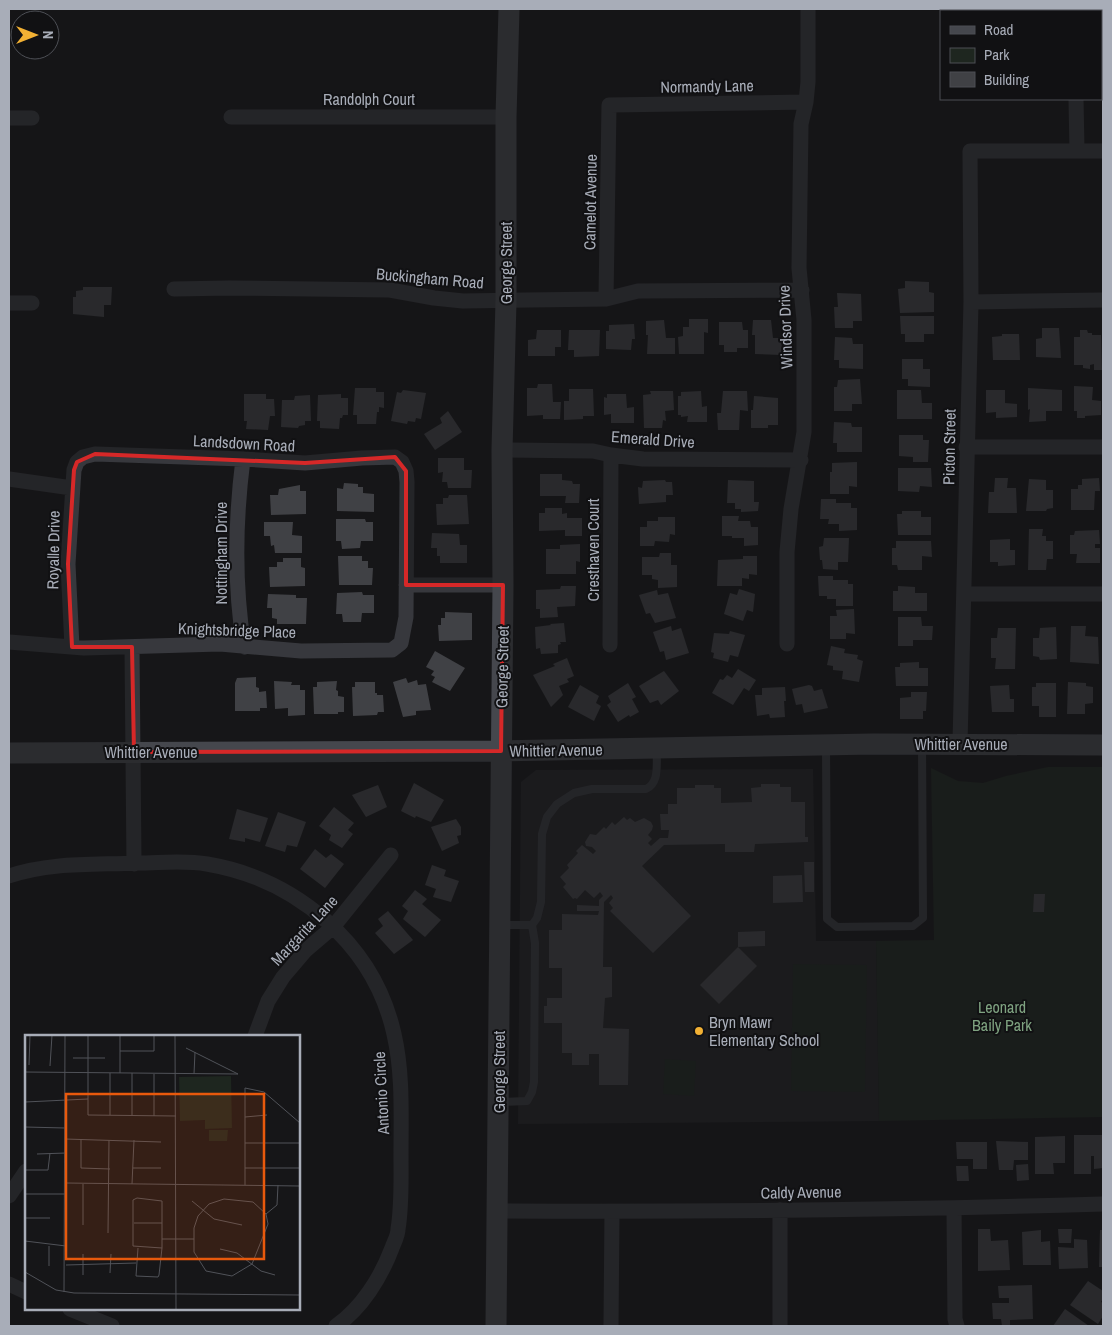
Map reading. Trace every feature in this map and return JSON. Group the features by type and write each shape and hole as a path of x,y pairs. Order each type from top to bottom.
{"street":[{"name":"George Street","path":"496,1326 503,585 502,450 506,301 506,117 509,9"},
{"name":"Windsor Drive","path":"787,644 787,552 794,482 801,460 804,432 804,320 799,268 801,124 806,102 808,9"},
{"path":"1076,100 1077,151 1103,151"},
{"name":"Normandy Lane","path":"609,105 806,102"},
{"name":"Camelot Avenue","path":"606,299 609,105"},
{"name":"Randolph Court","path":"231,117 506,117"},
{"path":"9,118 32,118"},
{"name":"Picton Street","path":"960,744 971,302 970,151 1077,151"},
{"name":"Buckingham Road","path":"174,290 229,288 390,290 463,301 506,301 606,299 638,291 802,290"},
{"path":"971,302 1103,300"},
{"path":"9,303 32,303"},
{"path":"966,447 1103,447"},
{"name":"Emerald Drive","path":"502,450 594,451 643,459 801,460"},
{"name":"Landsdown Road","path":"84,457 95,454 305,463 395,457 402,462 406,471 407,482 406,585"},
{"name":"Cresthaven Court","path":"610,645 611,455"},
{"name":"Royalle Drive","path":"72,647 68,564 72,488 74,470 78,462 84,457"},
{"name":"Nottingham Drive","path":"243,459 238,496 236,556 239,617 244,647"},
{"path":"9,479 72,488"},
{"path":"406,585 503,585"},
{"name":"Knightsbridge Place","path":"9,642 72,647 220,644 301,650 392,650 401,643 406,616 406,585"},
{"path":"964,594 1103,594"},
{"path":"132,647 134,864"},
{"name":"Whittier Avenue","path":"9,753 501,751 922,744 1103,745"},
{"name":"Margarita Lane","path":"254,1035 268,1001 283,977 306,950 333,927 391,855"},
{"name":"Antonio Circle","path":"9,876 26,870 49,866 180,862 206,864 228,869 257,878 290,893 333,927 367,968 383,999 394,1032 400,1070 401,1190 398,1232 386,1264 368,1294 345,1320 336,1326"},
{"path":"9,1196 25,1172"},
{"name":"Caldy Avenue","path":"498,1211 612,1212 954,1208 1103,1204"},
{"path":"954,1208 955,1319 957,1326"},
{"path":"780,1210 780,1326"},
{"path":"611,1326 612,1212"},
{"path":"9,1284 25,1292"},
{"path":"72,1310 112,1326"}],"lane":[{"path":"826,745 827,919 837,927 913,926 923,918 922,744"},
{"path":"499,1102 527,1101 532,1092 534,1082 535,943 532,926 537,918 541,902 542,834 547,817 557,804 574,793 592,790 646,790 652,786 656,779 656,748"},
{"path":"500,925 532,926"}],"highlighted area":[{"path":"95,454 305,463 395,457 406,471 406,585 503,585 501,751 134,752 132,647 72,647 68,564 74,470 77,462"}],"shaded area":[{"name":"Bryn Mawr Elementary School","path":"813,769 816,941 876,941 879,1121 518,1124 521,782 536,770"}],"green space":[{"name":"Leonard Baily Park","path":"1048,767 1103,767 1103,1117 879,1121 876,941 934,940 931,768 958,781 983,783"},
{"path":"793,964 867,965 865,1092 791,1091"},
{"path":"665,1059 696,1061 694,1096 663,1094"}],"building":[{"path":"905,281 929,282 929,292 934,293 934,312 900,313 898,289 905,288"},
{"path":"83,287 112,287 111,305 104,305 104,317 73,314 73,297 76,297 76,291 83,290"},
{"path":"837,293 861,294 862,321 853,321 853,328 835,328 834,307 838,307"},
{"path":"900,316 934,316 934,334 924,334 924,342 905,342 905,334 901,334"},
{"path":"689,319 708,319 708,333 704,332 704,354 679,354 678,337 683,336 683,327 689,327"},
{"path":"664,320 666,338 675,338 675,354 647,354 648,335 646,335 646,321"},
{"path":"753,320 771,320 773,338 782,338 781,355 755,354 755,335 752,335"},
{"path":"719,322 742,322 743,330 748,330 748,348 737,348 737,352 724,352 724,345 719,345"},
{"path":"634,324 635,339 632,339 631,350 606,349 606,331 609,331 609,325"},
{"path":"1042,328 1059,328 1061,358 1036,357 1036,339 1042,338"},
{"path":"537,330 561,330 561,347 555,347 555,356 528,356 528,340 536,339"},
{"path":"569,330 600,330 599,356 574,357 574,350 568,350"},
{"path":"1080,330 1087,330 1092,335 1101,335 1102,370 1094,370 1094,364 1090,365 1090,369 1083,368 1083,365 1074,365 1074,337 1080,337"},
{"path":"1002,334 1019,334 1020,360 993,360 992,337 1002,336"},
{"path":"835,337 852,338 853,344 863,344 863,369 839,368 839,360 834,360"},
{"path":"902,359 923,359 923,369 930,369 930,387 908,386 908,379 902,379"},
{"path":"860,379 862,404 852,404 852,411 834,411 834,387 837,387 838,380"},
{"path":"538,384 552,384 553,402 561,402 560,419 543,419 543,415 527,416 527,388 537,388"},
{"path":"1074,386 1093,387 1092,400 1101,401 1101,415 1077,418 1077,411 1074,411"},
{"path":"355,388 376,388 376,392 384,392 384,408 379,407 376,424 357,424 357,415 353,415"},
{"path":"1028,388 1062,390 1062,411 1046,411 1046,421 1029,422"},
{"path":"569,389 593,389 594,416 583,416 583,419 564,420 564,401 569,401"},
{"path":"403,390 426,393 421,419 416,418 415,422 408,421 407,424 391,421 397,392 401,393"},
{"path":"897,390 921,390 922,403 932,403 932,419 897,419"},
{"path":"986,390 1005,390 1005,403 1017,404 1017,417 996,418 996,412 986,413"},
{"path":"650,391 673,391 674,410 665,411 666,421 663,420 662,428 644,428 643,395 651,394"},
{"path":"701,391 702,407 707,406 707,422 687,422 688,416 681,417 681,415 678,415 678,396 681,396 681,392"},
{"path":"723,391 747,391 748,411 740,410 739,430 718,430 717,413 721,413"},
{"path":"244,394 266,394 266,399 274,399 275,416 270,416 268,430 246,429 247,421 244,421"},
{"path":"341,394 341,398 348,398 348,415 343,415 340,418 339,429 320,428 320,421 317,421 318,395"},
{"path":"607,394 626,394 627,408 634,407 634,423 611,423 611,414 604,415 604,397 607,398"},
{"path":"310,395 311,421 305,421 305,425 298,428 281,427 282,400 294,400 295,396"},
{"path":"754,396 778,398 778,425 768,425 768,428 751,428 751,410 753,410"},
{"path":"448,411 462,432 435,450 424,434 442,423 440,418"},
{"path":"834,422 851,423 852,427 862,427 862,452 837,452 837,443 833,443"},
{"path":"899,435 923,435 923,440 929,440 928,462 913,462 913,457 899,456"},
{"path":"438,458 464,458 464,470 472,470 471,488 448,488 447,482 442,482 443,472 438,473"},
{"path":"857,462 857,487 849,486 849,494 830,494 832,463"},
{"path":"898,468 931,468 932,487 920,486 919,492 898,491"},
{"path":"540,474 562,474 562,480 572,481 573,484 580,484 579,503 565,503 566,496 540,496"},
{"path":"995,478 1008,478 1007,488 1016,488 1017,513 988,513 989,492 994,492"},
{"path":"1099,478 1100,491 1095,491 1094,510 1071,510 1071,489 1078,489 1078,485 1082,485 1082,479"},
{"path":"1029,479 1046,480 1046,490 1053,490 1053,508 1046,511 1026,511"},
{"path":"665,480 666,482 672,482 673,495 666,495 666,502 639,504 638,487 642,488 643,481"},
{"path":"728,480 754,481 754,502 759,502 758,511 741,512 741,509 735,509 735,503 727,503"},
{"path":"344,483 358,484 358,487 363,487 363,493 374,494 374,512 337,511 337,488 343,489"},
{"path":"300,485 300,491 306,491 306,514 271,515 270,495 278,495 279,489"},
{"path":"449,495 467,495 469,524 437,525 436,504 443,504 443,498 448,498"},
{"path":"821,499 836,499 836,503 851,503 851,508 857,508 857,530 839,531 839,524 828,524 829,519 820,519"},
{"path":"545,508 562,508 562,514 567,513 567,518 582,518 582,536 565,536 565,530 539,531 539,513 545,513"},
{"path":"902,511 921,511 921,517 931,517 931,535 898,535 897,514 902,514"},
{"path":"722,516 739,516 738,521 750,521 751,527 758,527 758,545 744,546 744,538 722,536"},
{"path":"658,517 675,517 675,535 670,534 669,542 655,541 654,546 640,546 640,527 647,527 647,521 658,521"},
{"path":"336,519 365,519 366,522 373,522 373,541 361,541 360,548 342,549 341,541 336,541"},
{"path":"264,522 293,522 292,535 302,536 302,553 275,553 274,545 271,546 270,536 264,536"},
{"path":"1029,529 1043,529 1042,536 1046,536 1046,541 1053,541 1053,559 1047,559 1046,570 1028,570"},
{"path":"1099,530 1100,544 1095,544 1095,548 1100,548 1100,563 1076,563 1077,554 1070,554 1070,535 1074,535 1075,531"},
{"path":"432,533 459,534 460,545 467,545 467,563 440,563 440,556 437,556 437,548 431,548"},
{"path":"824,538 849,538 848,562 838,562 838,570 823,569 819,547 823,546"},
{"path":"1010,539 1010,550 1015,550 1015,565 998,566 998,562 990,562 990,540"},
{"path":"896,541 931,541 932,557 922,556 922,570 898,570 897,565 892,565 892,548 896,548"},
{"path":"580,544 580,562 576,561 576,574 546,574 546,549 560,549 560,545"},
{"path":"660,553 671,553 671,565 677,565 677,587 658,588 658,580 652,579 652,575 642,575 642,557 659,557"},
{"path":"338,556 362,556 362,561 368,561 368,568 373,568 372,585 339,585"},
{"path":"743,556 757,556 757,575 749,574 749,579 742,578 742,586 717,586 718,560 743,559"},
{"path":"283,558 301,558 301,567 305,568 305,586 270,587 269,567 277,567 277,562 283,562"},
{"path":"818,576 833,576 833,580 848,580 848,584 853,584 853,606 836,606 836,599 827,599 827,596 819,596"},
{"path":"561,586 576,586 575,606 557,607 558,617 540,618 540,609 536,609 536,590 560,589"},
{"path":"898,586 915,587 915,593 927,593 927,611 893,611 893,591 898,591"},
{"path":"739,589 755,594 753,612 747,610 743,621 724,614 730,593 737,595"},
{"path":"657,590 658,595 668,593 676,618 655,623 650,613 646,614 639,595"},
{"path":"362,592 363,595 374,595 374,613 362,613 361,622 343,622 342,614 336,614 337,593"},
{"path":"268,594 296,595 296,598 307,598 306,624 277,624 277,619 272,618 272,608 267,608"},
{"path":"854,609 855,634 846,633 846,639 830,639 830,616 837,616 836,610"},
{"path":"445,612 472,613 472,640 439,641 438,625 441,625 441,618 445,618"},
{"path":"898,617 921,617 922,626 933,626 932,640 913,640 913,646 898,646"},
{"path":"564,623 566,642 560,642 558,653 541,654 540,648 536,649 535,627"},
{"path":"671,626 672,631 681,628 689,653 666,660 664,651 660,652 653,632"},
{"path":"1071,626 1086,626 1085,636 1098,637 1099,664 1070,662"},
{"path":"1056,627 1057,659 1040,660 1039,657 1033,656 1033,638 1039,638 1040,628"},
{"path":"998,628 1016,628 1015,669 995,669 996,658 991,658 991,638 997,638"},
{"path":"730,631 745,635 738,657 730,655 728,662 713,658 714,653 711,652 714,633 729,634"},
{"path":"831,646 845,649 844,653 858,655 857,659 863,661 859,682 842,679 843,671 833,670 833,666 827,665"},
{"path":"435,651 465,668 450,691 432,682 435,677 431,675 434,671 426,667"},
{"path":"567,658 574,676 567,679 569,682 559,686 563,695 551,707 533,675 555,666 553,664"},
{"path":"919,662 919,668 928,668 928,686 896,686 895,667 900,667 900,663"},
{"path":"738,669 756,680 749,691 744,688 733,705 712,693 720,679 723,680 727,675 732,678"},
{"path":"664,671 679,691 661,705 658,700 650,703 639,686"},
{"path":"256,677 256,687 259,688 259,692 266,691 267,708 260,708 260,711 235,711 235,683 237,678"},
{"path":"406,678 408,683 417,680 418,685 426,684 431,710 416,711 416,715 403,717 393,682"},
{"path":"274,681 292,682 291,685 300,685 300,690 305,690 305,715 288,716 288,708 275,709"},
{"path":"337,681 336,690 338,691 338,696 344,697 344,712 338,712 338,714 314,714 313,687 317,687 317,682"},
{"path":"355,682 375,682 375,693 383,695 384,712 378,712 377,715 353,716 352,687 355,687"},
{"path":"1068,682 1086,683 1086,686 1093,687 1093,703 1085,704 1085,714 1067,714"},
{"path":"628,683 636,697 632,699 639,712 630,717 629,715 618,722 607,705 611,702 608,696"},
{"path":"1036,683 1056,683 1056,717 1039,717 1039,706 1032,706 1032,687 1036,687"},
{"path":"580,685 599,696 596,703 601,706 594,721 568,707"},
{"path":"1009,685 1010,699 1014,699 1014,712 992,712 990,686"},
{"path":"812,686 814,691 822,689 828,708 804,713 802,704 796,705 792,689"},
{"path":"785,687 785,717 770,718 769,714 757,716 755,695 762,695 762,688"},
{"path":"911,692 927,692 926,711 923,711 923,719 900,719 900,698 911,697"},
{"path":"414,783 444,800 431,822 416,816 415,818 401,811"},
{"path":"761,784 780,784 780,787 791,787 791,802 805,802 805,837 808,837 808,842 755,844 754,852 725,852 725,844 664,845 642,866 691,916 653,953 610,911 613,908 609,903 613,898 611,895 604,902 603,967 612,967 612,997 605,998 603,1028 629,1029 628,1085 599,1085 599,1054 589,1054 589,1065 572,1065 572,1053 562,1053 562,1023 544,1023 544,1006 547,1006 547,998 562,998 562,968 549,968 549,930 562,930 562,914 598,915 599,911 577,911 577,905 599,906 599,900 603,896 600,892 594,898 585,890 577,899 573,899 563,887 566,884 560,877 569,868 567,865 578,853 576,851 582,845 593,854 596,851 592,847 586,846 585,842 590,834 596,835 604,827 606,829 612,822 615,825 624,817 627,820 630,818 635,822 644,818 651,822 653,826 648,835 652,839 648,843 651,846 660,838 668,838 669,830 661,830 660,814 668,814 668,804 677,804 677,788 695,788 695,785 714,785 714,788 721,788 721,803 752,802 751,788 761,787"},
{"path":"378,785 387,807 366,817 352,795"},
{"path":"334,807 354,823 348,830 353,834 342,848 329,840 331,835 319,826"},
{"path":"237,809 268,818 260,842 245,838 245,842 229,839"},
{"path":"278,812 306,822 297,847 287,845 285,852 265,846"},
{"path":"456,819 461,827 461,835 457,836 459,843 442,851 431,827"},
{"path":"315,849 326,858 331,854 344,864 325,888 300,869"},
{"path":"804,862 814,862 814,892 805,892"},
{"path":"432,865 446,870 444,876 459,881 451,902 433,897 436,889 425,885"},
{"path":"802,875 803,902 773,903 773,876"},
{"path":"415,890 427,899 422,904 441,920 425,937 403,919 408,911 402,906"},
{"path":"1034,894 1045,894 1044,912 1033,912"},
{"path":"388,911 413,940 394,954 375,933 383,926 378,919"},
{"path":"765,931 765,946 738,947 738,932"},
{"path":"738,947 757,966 719,1004 700,985"},
{"path":"1074,1135 1103,1135 1103,1168 1094,1169 1094,1156 1091,1156 1091,1174 1074,1174"},
{"path":"1065,1136 1065,1163 1053,1163 1054,1174 1035,1174 1035,1137"},
{"path":"996,1141 1028,1142 1028,1160 1014,1160 1013,1170 999,1170"},
{"path":"956,1142 987,1142 987,1169 973,1169 973,1159 957,1159"},
{"path":"1028,1164 1029,1180 1017,1181 1016,1165"},
{"path":"956,1166 968,1166 969,1181 957,1181"},
{"path":"978,1229 990,1229 991,1241 1008,1240 1010,1270 978,1271"},
{"path":"1058,1229 1072,1229 1071,1243 1059,1243"},
{"path":"1041,1230 1041,1242 1050,1241 1051,1265 1023,1265 1022,1232"},
{"path":"1100,1230 1103,1230 1103,1267 1099,1267"},
{"path":"1074,1239 1087,1240 1088,1268 1059,1269 1058,1247 1074,1248"},
{"path":"1088,1281 1103,1291 1101,1302 1103,1303 1103,1316 1098,1324 1070,1305"},
{"path":"1032,1285 1033,1319 1010,1320 1010,1326 1002,1326 1001,1319 993,1319 992,1303 1009,1303 1009,1298 999,1298 998,1286"},
{"path":"1065,1309 1089,1326 1053,1326"}],"place":[{"name":"Bryn Mawr Elementary School","path":"699,1031"}]}
